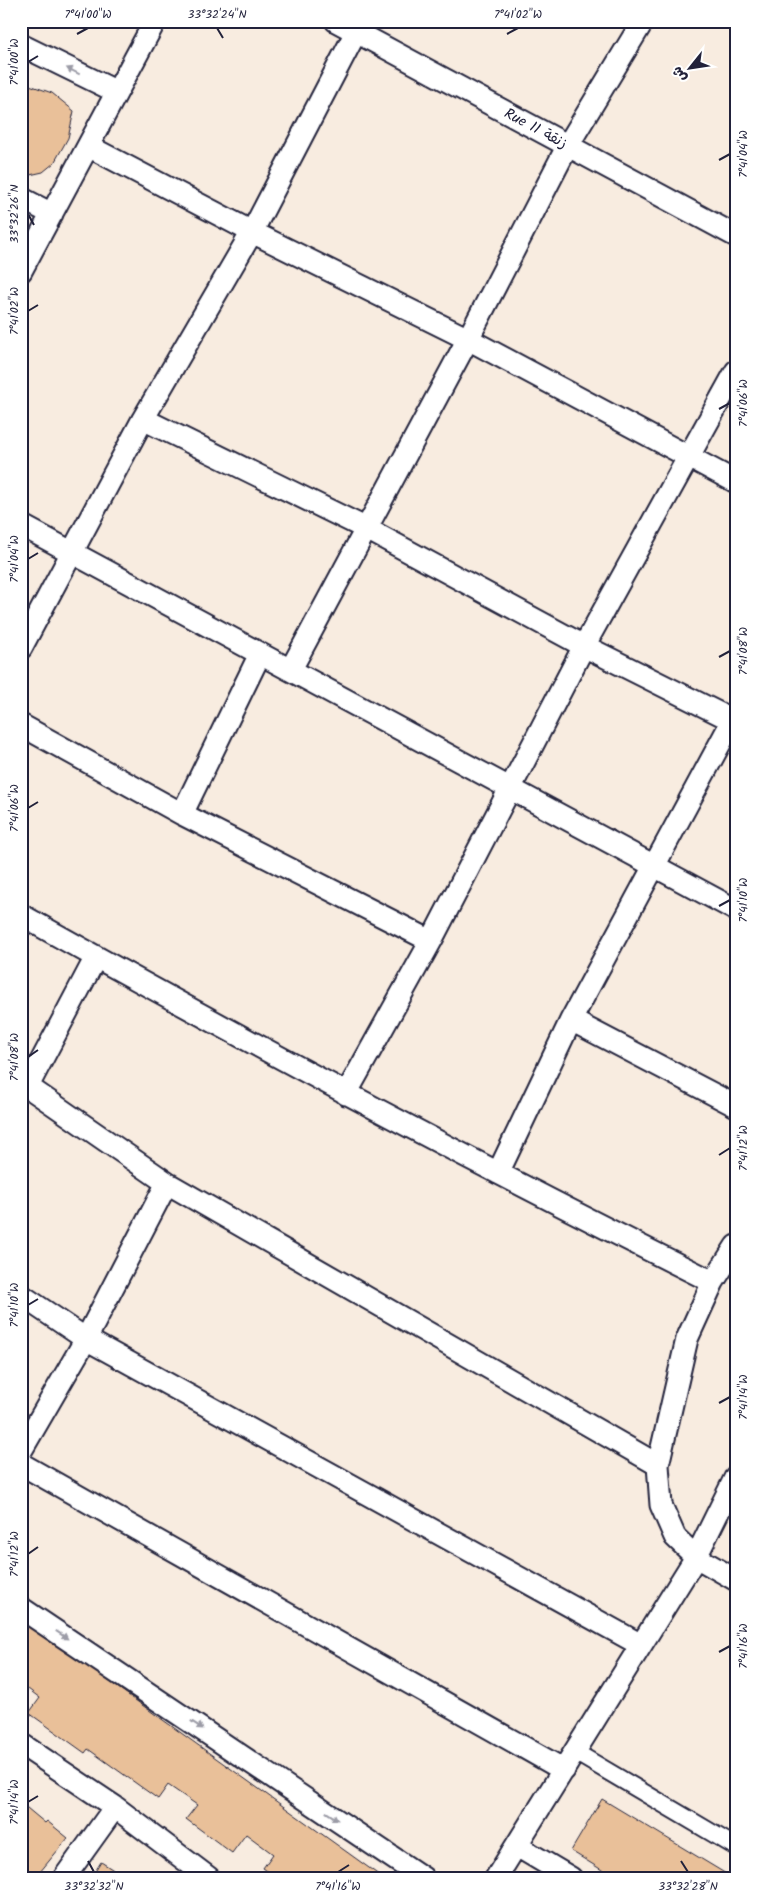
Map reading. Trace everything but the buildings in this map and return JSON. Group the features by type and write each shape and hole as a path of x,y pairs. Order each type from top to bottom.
{"street":[{"path":"21,271 155,21"},
{"name":"Rue 11 زنقة","path":"336,21 736,236"},
{"path":"291,669 468,339 568,145 643,21"},
{"path":"21,648 144,419 252,232 356,32"},
{"path":"21,45 117,92"},
{"path":"88,146 252,232 468,339 736,482"},
{"path":"21,198 52,214"},
{"path":"346,1094 431,941 584,646 736,371"},
{"path":"144,419 366,528 584,646 735,718 571,1020 498,1173"},
{"path":"21,525 736,910"},
{"path":"182,814 260,654"},
{"path":"21,725 182,814 431,941"},
{"path":"21,916 346,1094 599,1226 712,1282"},
{"path":"96,957 24,1084 167,1183 658,1465"},
{"path":"571,1020 736,1106"},
{"path":"21,1451 86,1339 167,1183"},
{"path":"736,1246 712,1282 687,1339 658,1465 661,1505 675,1537 696,1557 736,1580"},
{"path":"21,1295 86,1339 641,1645"},
{"path":"21,1464 564,1770"},
{"path":"496,1878 696,1557 736,1476"},
{"path":"21,1608 424,1878"},
{"path":"21,1744 115,1807 209,1878"},
{"path":"575,1752 736,1847"},
{"path":"64,1878 115,1807"},
{"path":"517,1846 571,1878"}]}
